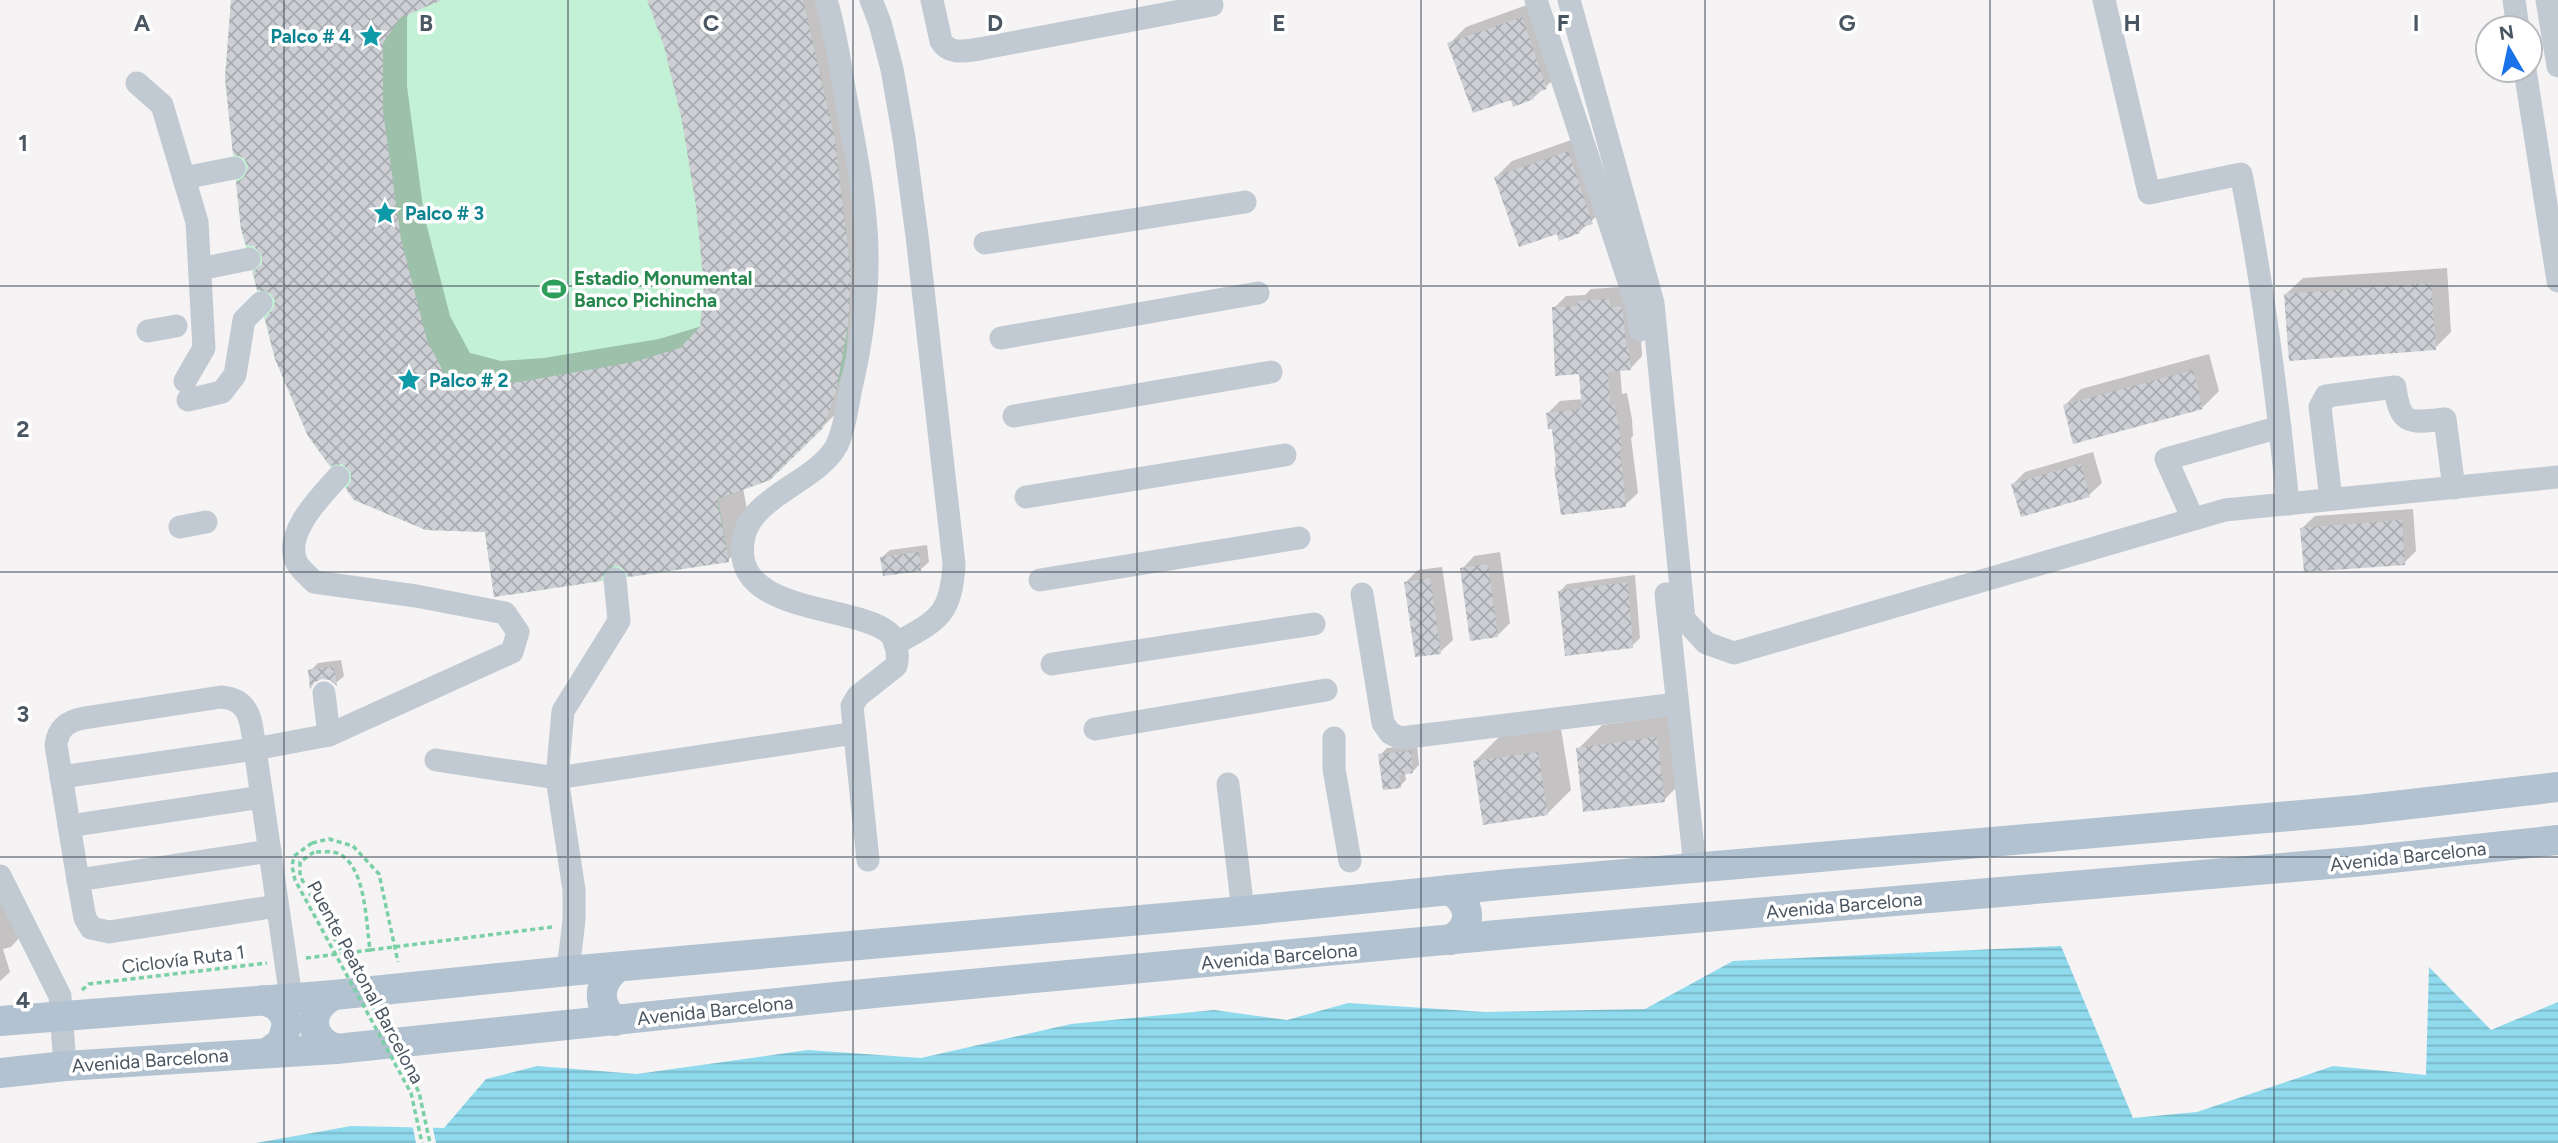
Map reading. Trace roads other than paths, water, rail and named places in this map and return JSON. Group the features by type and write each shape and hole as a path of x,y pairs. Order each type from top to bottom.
{"main road":[{"path":"0,1021 334,995 1695,867 2359,810 2558,787"},
{"name":"Avenida Barcelona","path":"0,1073 65,1066 337,1049 874,993 1508,934 2364,861 2558,840"},
{"path":"1508,934 1499,926 1494,915 1494,906 1496,897 1509,884"},
{"path":"1449,890 1460,896 1466,906 1468,918 1458,935 1450,940"},
{"path":"916,941 902,957 902,968 912,985 922,989"},
{"path":"874,943 884,949 890,958 891,969 883,988 874,993"},
{"path":"615,1021 607,1014 601,995 609,974 618,967"},
{"path":"568,971 581,987 583,997 579,1016 570,1026"},
{"path":"334,995 323,1001 316,1011 313,1023 320,1040 337,1049"},
{"path":"267,1053 282,1042 287,1024 277,999"}],"street":[{"path":"826,0 860,179 867,249 856,368 837,444 819,466 764,506 752,519 742,543 747,569 755,580 774,594 785,600 873,625 888,632 895,644 898,661 893,671 854,701 852,713 869,860"},
{"path":"870,0 880,23 892,69 904,138 954,564 953,584 947,607 928,626 895,644"},
{"path":"932,0 941,41 949,49 957,51 1212,5"},
{"path":"1536,0 1638,309 1676,704 1695,867"},
{"path":"1569,0 1653,303 1684,619 1706,643 1734,653 2225,510 2558,477"},
{"path":"2104,0 2149,193 2241,174 2257,255 2288,504"},
{"path":"2547,0 2558,66"},
{"path":"136,83 162,105 197,222 204,348 187,390 222,392 235,375 244,320 261,303"},
{"path":"2527,84 2558,281"},
{"path":"184,178 234,168"},
{"path":"985,243 1245,202"},
{"path":"200,269 249,259"},
{"path":"1001,338 1258,293"},
{"path":"148,331 176,326"},
{"path":"1014,416 1271,372"},
{"path":"2331,499 2320,407 2326,396 2395,387 2398,408 2403,417 2414,422 2445,419 2454,488"},
{"path":"2193,519 2166,459 2280,427"},
{"path":"1026,496 1285,456"},
{"path":"61,777 255,749 329,735 512,652 519,632 505,613 416,596 314,582 296,562 293,540 311,509 338,477"},
{"path":"180,527 206,522"},
{"path":"1040,580 1299,538"},
{"path":"568,971 574,920 573,890 557,778 563,711 620,621 615,579"},
{"path":"1363,594 1383,723 1390,733 1400,737 1676,704"},
{"path":"1052,664 1314,624"},
{"path":"1095,729 1326,690"},
{"path":"324,693 329,735"},
{"path":"277,906 102,932 91,928 78,880 56,745 62,727 73,720 221,697 241,702 247,710 255,749 270,852 277,906 284,961 277,999"},
{"path":"436,761 557,778 855,733"},
{"path":"1334,738 1334,769 1349,861"},
{"path":"1228,784 1243,911"},
{"path":"69,826 262,797"},
{"path":"78,880 270,852"},
{"path":"0,876 70,1015 65,1066"}],"water":[{"path":"2061,946 2133,1118 2197,1112 2333,1066 2426,1075 2429,967 2491,1030 2558,1002 2558,1143 256,1143 351,1126 444,1128 486,1079 537,1066 637,1074 808,1050 921,1058 1071,1024 1214,1010 1287,1020 1348,1003 1485,1012 1645,1009 1733,961"}],"place":[{"name":"Palco # 4","path":"371,36"},
{"name":"Palco # 3","path":"385,213"},
{"name":"Estadio Monumental Banco Pichincha","path":"554,289"},
{"name":"Palco # 2","path":"409,380"}]}
